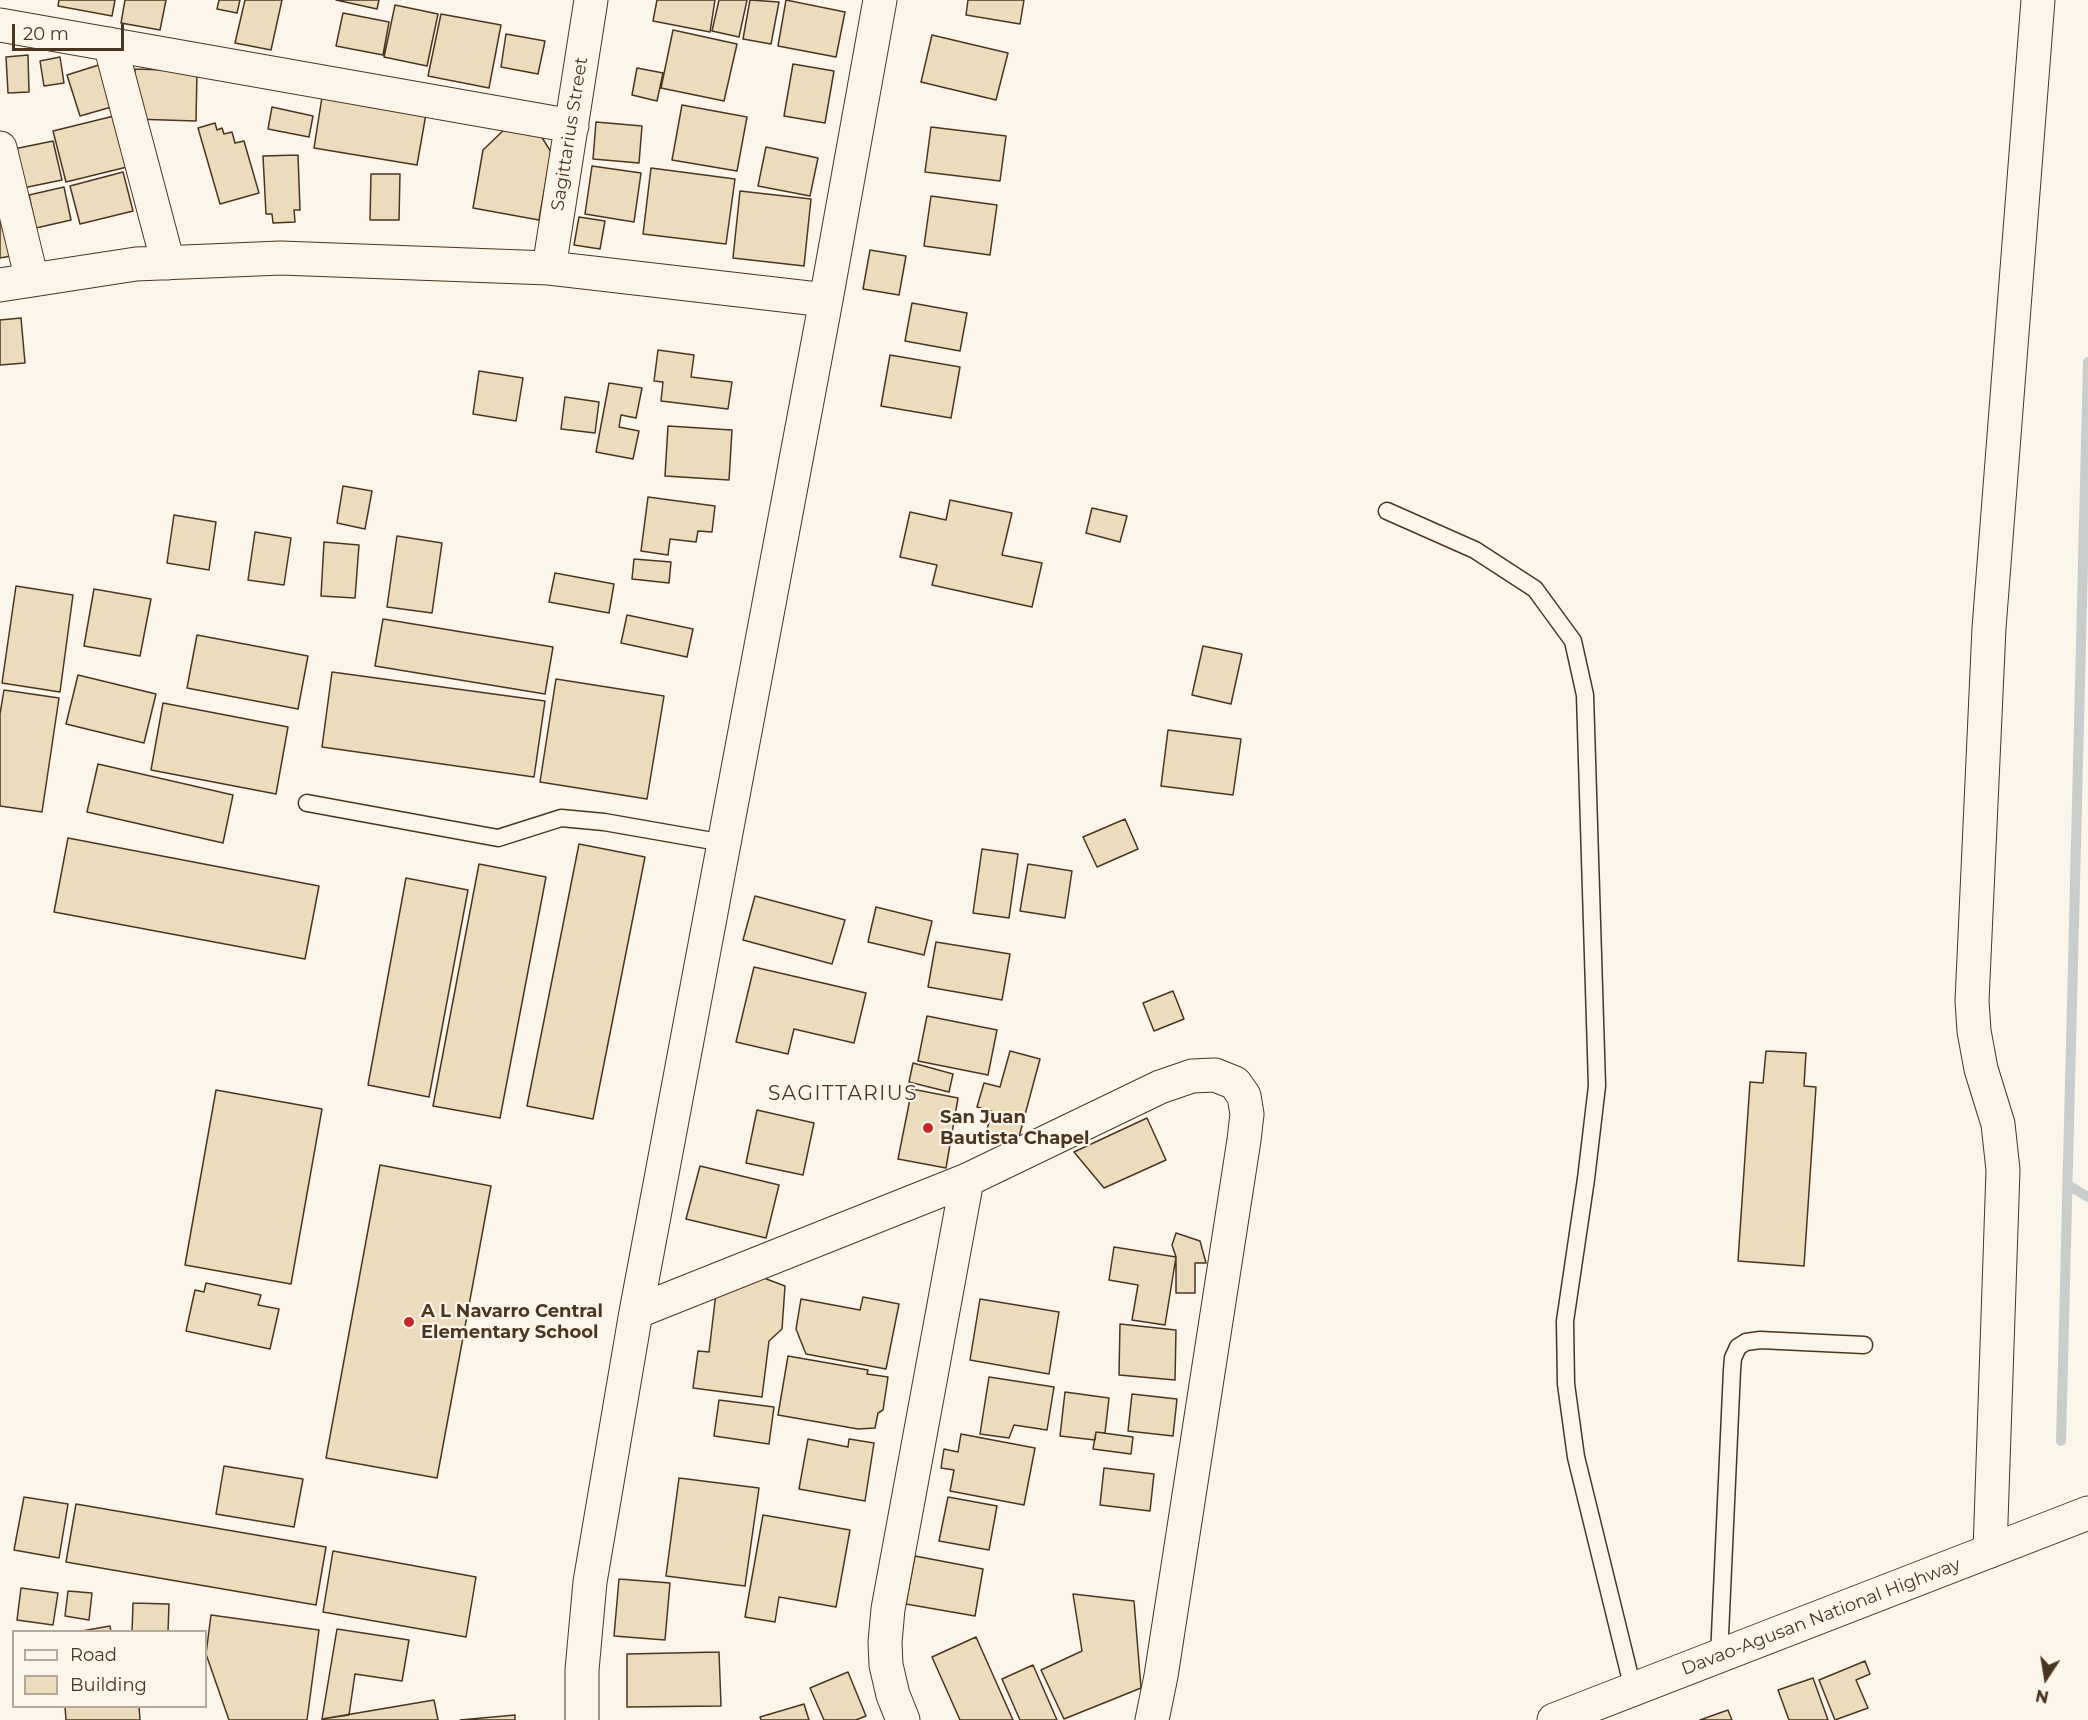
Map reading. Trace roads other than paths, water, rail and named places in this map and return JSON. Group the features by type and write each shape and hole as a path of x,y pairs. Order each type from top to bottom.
{"main road":[{"name":"Sagittarius Street","path":"549,268 591,0"},
{"path":"582,1720 582,1670 590,1582 636,1312 880,0"},
{"path":"1990,1551 2003,1170 1998,1124 1980,1070 1972,1001 1989,628 2038,0"},
{"path":"0,25 572,126"},
{"path":"110,44 168,263"},
{"path":"0,148 32,280"},
{"path":"0,285 136,264 280,258 549,268 826,300"},
{"path":"636,1312 967,1180 1160,1087 1192,1076 1215,1075 1235,1083 1244,1096 1247,1114 1244,1140 1161,1676 1152,1720"},
{"path":"903,1720 893,1695 886,1665 885,1642 888,1609 967,1180"},
{"name":"Davao-Agusan National Highway","path":"1554,1720 2088,1513"}],"lane":[{"path":"1388,512 1475,550 1534,589 1573,641 1585,695 1597,1086 1587,1179 1565,1321 1566,1383 1576,1457 1633,1689"},
{"path":"307,803 498,838 561,818 604,822 724,843"},
{"path":"1719,1657 1732,1370 1733,1358 1738,1347 1746,1342 1760,1340 1864,1345"}],"waterway":[{"path":"2061,1441 2088,362"},
{"path":"2068,1185 2088,1197"}],"place":[{"name":"San Juan Bautista Chapel","path":"928,1128"},
{"name":"A L Navarro Central Elementary School","path":"409,1322"}],"district":[{"name":"SAGITTARIUS","path":"843,1094"}]}
